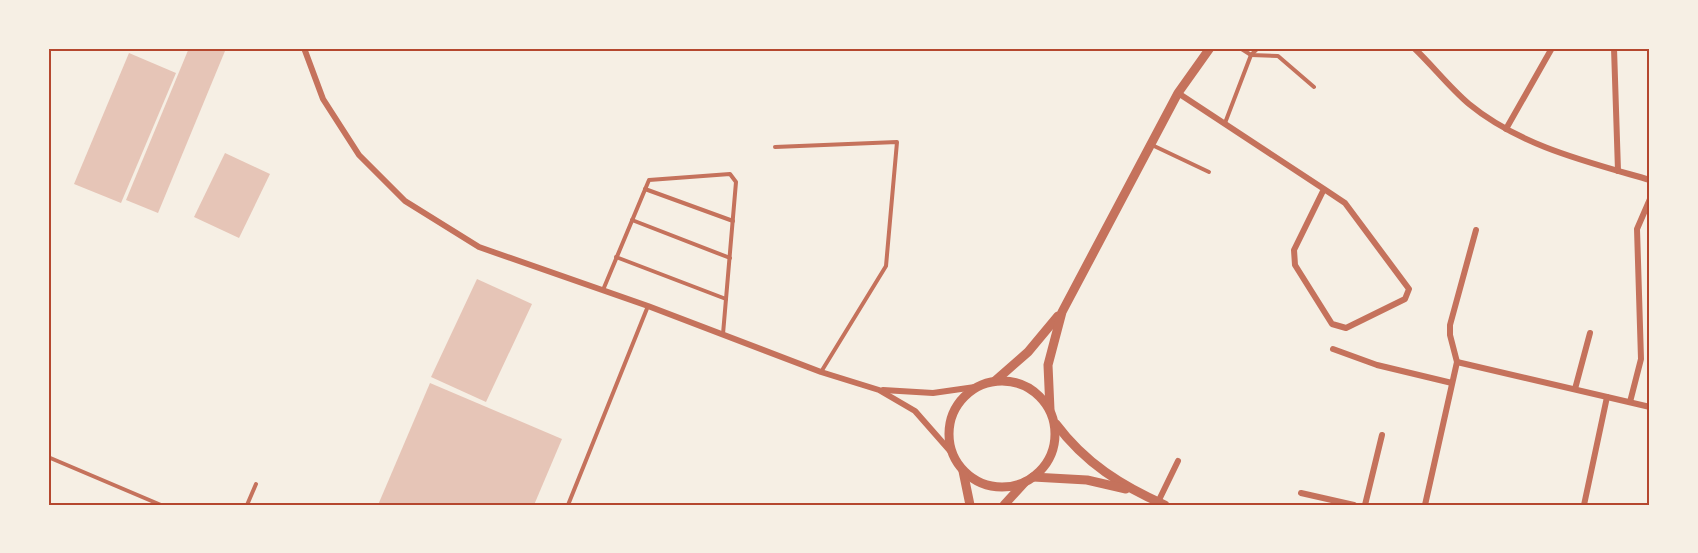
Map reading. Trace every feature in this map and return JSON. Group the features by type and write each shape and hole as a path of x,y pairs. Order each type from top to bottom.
{"street":[{"path":"304,48 323,99 359,155 405,201 479,247 648,306 821,372 879,390 915,411 951,452 963,471 970,505"},
{"path":"995,381 1028,352 1062,312 1178,93 1210,48"},
{"path":"1414,48 1470,104 1506,129 1557,152 1650,180"},
{"path":"1506,129 1552,48"},
{"path":"1614,48 1618,171"},
{"path":"1178,93 1224,123 1324,189 1345,203 1408,289 1405,299 1346,328 1332,324 1295,265 1294,250 1324,189"},
{"path":"1630,402 1641,359 1637,229 1650,200"},
{"path":"1425,505 1457,362 1450,325 1476,230"},
{"path":"1004,505 1052,453 1054,422 1050,410 1048,365 1062,312"},
{"path":"1575,389 1590,333"},
{"path":"1333,349 1377,365 1452,383"},
{"path":"1457,362 1650,407"},
{"path":"879,390 933,393 975,387 995,381 1008,381 1033,390 1050,410"},
{"path":"951,452 948,433 951,415 957,404 975,387"},
{"path":"1584,505 1607,397"},
{"path":"1054,422 1084,457 1137,492 1162,503 1178,461"},
{"path":"1365,505 1382,435"},
{"path":"963,471 981,483 992,486 1003,487 1029,480 1087,480 1137,492"},
{"path":"1302,493 1354,505"}],"lane":[{"path":"1240,48 1251,55 1278,56 1314,87"},
{"path":"1224,123 1251,55 1258,48"},
{"path":"776,147 897,142 886,266 821,372"},
{"path":"1151,144 1209,172"},
{"path":"603,290 649,180 730,174 736,182 723,334"},
{"path":"645,189 733,221"},
{"path":"632,220 729,258"},
{"path":"616,257 726,299"},
{"path":"568,505 648,306"},
{"path":"48,457 161,505"},
{"path":"247,505 256,484"}],"building":[{"path":"189,48 217,48 225,51 158,213 126,200"},
{"path":"129,53 176,73 121,203 74,184"},
{"path":"225,153 270,174 239,238 194,217"},
{"path":"477,279 532,304 486,402 431,377"},
{"path":"430,383 562,439 534,505 378,505"}]}
